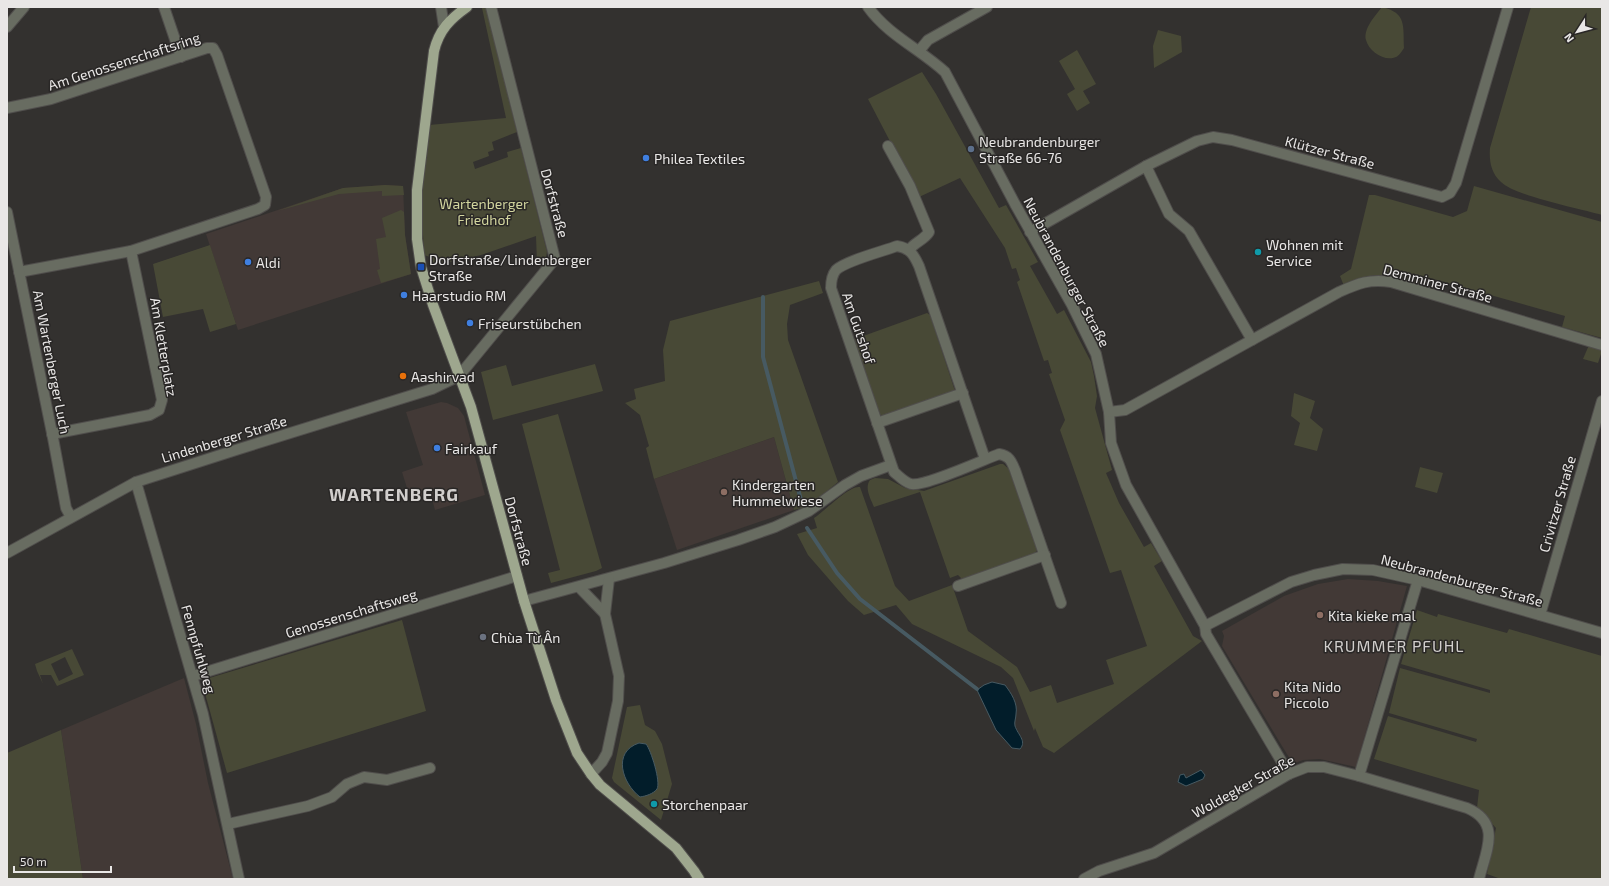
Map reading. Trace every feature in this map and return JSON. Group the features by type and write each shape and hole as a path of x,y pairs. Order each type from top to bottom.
{"main road":[{"name":"Dorfstraße","path":"467,7 454,16 444,27 438,36 434,51 416,190 417,239 421,267 478,429 524,601 556,700 577,753 591,774 606,790 676,848 699,879"}],"street":[{"path":"7,27 24,7"},
{"path":"164,7 181,57"},
{"path":"441,7 444,27"},
{"name":"Dorfstraße","path":"459,376 555,259 491,7"},
{"name":"Neubrandenburger Straße","path":"868,7 877,20 945,72 1030,232 1072,305 1096,354 1108,412 1111,443 1126,485 1205,626 1206,634 1289,774"},
{"path":"919,51 928,40 987,7"},
{"name":"Klützer Straße","path":"1030,232 1146,166 1197,141 1213,138 1232,140 1442,197 1450,193 1456,183 1508,7"},
{"name":"Am Genossenschaftsring","path":"7,108 51,99 207,48 213,48 217,55 266,197 265,205 258,209 131,251 19,272"},
{"path":"888,146 910,186 929,232 926,238 913,245 908,250 913,254 920,266 985,459"},
{"path":"1146,166 1169,214 1189,231 1252,340"},
{"name":"Am Wartenberger Luch","path":"7,212 66,508 71,517"},
{"name":"Am Gutshof","path":"908,250 906,247 897,246 844,265 836,271 831,280 831,288 894,472 912,484 926,482 999,454 1006,456 1011,460 1061,603"},
{"name":"Am Kletterplatz","path":"52,434 150,415 159,410 162,400 131,251"},
{"name":"Demminer Straße","path":"1108,412 1125,410 1339,292 1361,282 1377,280 1401,285 1602,345"},
{"name":"Lindenberger Straße","path":"7,553 136,482 239,448 432,389 459,376"},
{"path":"877,423 963,393"},
{"name":"Crivitzer Straße","path":"1540,615 1602,401"},
{"path":"524,601 610,579 767,530 797,518 828,499 856,479 891,465"},
{"name":"Fennpfuhlweg","path":"136,482 203,714 239,879"},
{"path":"958,586 1045,556"},
{"name":"Neubrandenburger Straße","path":"1205,626 1291,582 1314,575 1343,569 1373,570 1418,580 1602,634"},
{"name":"Genossenschaftsweg","path":"192,676 517,576"},
{"path":"591,774 602,762 607,753 618,695 619,676 605,614 610,579"},
{"path":"1359,776 1418,580"},
{"path":"579,587 605,614"},
{"name":"Woldegker Straße","path":"1084,879 1099,871 1154,853 1289,774 1306,767 1324,767 1468,809 1479,814 1487,824 1489,843 1479,879"},
{"path":"228,824 314,804 332,797 347,784 364,777 387,780 430,768"}],"shaded area":[{"path":"385,185 403,186 405,235 411,274 238,330 206,234 343,188"},
{"path":"441,402 458,408 464,416 485,495 435,510 431,495 411,501 402,472 423,465 406,412"},
{"name":"Kindergarten Hummelwiese","path":"774,437 794,510 677,550 654,479"},
{"path":"1348,579 1378,581 1407,586 1356,767 1320,759 1303,760 1295,763 1290,759 1222,646 1224,636 1222,631 1284,596 1318,584"},
{"path":"184,678 196,724 208,783 233,879 83,879 61,730"}],"green space":[{"name":"Wartenberger Friedhof","path":"483,7 486,7 517,132 492,142 494,150 488,152 489,156 473,162 475,169 508,157 507,152 521,148 547,252 545,262 540,267 537,263 536,236 481,255 431,266 430,257 424,255 421,194 429,125 506,118"},
{"path":"1382,7 1396,13 1400,17 1403,27 1404,48 1398,56 1392,58 1378,55 1370,48 1366,40 1366,31 1373,18"},
{"path":"1531,7 1602,7 1602,215 1549,202 1508,187 1495,175 1491,166 1490,148"},
{"path":"1158,30 1181,36 1182,52 1154,68 1153,46"},
{"path":"1077,50 1096,84 1083,91 1090,103 1077,111 1067,94 1075,89 1059,61"},
{"path":"922,72 936,94 999,208 1006,205 1038,262 1030,266 1057,314 1064,310 1091,362 1097,396 1095,408 1112,470 1106,473 1119,503 1144,547 1151,543 1162,561 1154,566 1193,636 1202,641 1054,753 1043,747 1035,728 1034,731 1013,678 1001,667 912,624 896,605 864,615 848,601 808,555 797,534 817,528 814,518 844,494 855,487 860,487 895,586 909,601 952,585 968,631 1017,667 1030,692 1051,685 1057,703 1114,684 1106,660 1147,646 1121,570 1110,573 1060,430 1065,420 1049,374 1052,373 1048,360 1044,361 1017,282 1020,280 1016,268 1012,269 1005,248 960,178 919,197 868,99"},
{"path":"385,185 403,186 404,195 382,196 382,191 339,194 277,211 343,188"},
{"path":"1474,186 1602,222 1602,338 1562,327 1565,316 1423,276 1421,285 1393,277 1379,275 1365,277 1344,286 1340,276 1351,269 1369,195 1375,195 1453,217 1467,211"},
{"path":"401,210 404,212 405,235 411,274 381,283 377,270 380,269 376,239 386,237 382,218"},
{"path":"210,245 236,324 210,332 203,309 163,317 153,264"},
{"path":"819,281 823,293 790,305 787,324 788,340 838,482 809,506 794,510 774,437 654,479 646,448 649,446 640,415 625,403 636,399 634,389 665,381 663,350 670,321"},
{"path":"927,313 930,315 955,391 882,417 855,343 855,339"},
{"path":"1589,345 1602,351 1598,363 1583,359"},
{"path":"595,364 603,391 493,420 481,372 506,365 512,386"},
{"path":"1294,393 1315,401 1310,418 1323,429 1317,451 1294,445 1300,423 1291,416"},
{"path":"558,414 602,568 551,583 548,573 560,570 522,424"},
{"path":"1003,464 1009,469 1037,550 1034,555 962,579 958,575 950,578 920,492 874,507 868,490 868,483 870,480 875,478 888,479 905,488 924,491"},
{"path":"1420,467 1443,473 1437,493 1415,487"},
{"path":"1417,610 1437,617 1438,614 1507,633 1509,629 1602,656 1602,879 1501,879 1487,874 1496,828 1477,808 1479,790 1374,759 1388,716 1476,742 1477,739 1389,713 1400,668 1490,693 1490,690 1401,664"},
{"path":"402,620 426,711 227,773 203,686 206,679"},
{"path":"72,649 84,675 57,686 51,675 40,675 43,684 35,664","holes":["65,657 73,674 59,681 51,664"]},
{"path":"640,705 645,725 655,731 662,744 672,784 661,820 614,782 612,778 627,707"},
{"path":"61,730 83,879 7,879 7,753"}],"water":[{"path":"992,682 1005,685 1014,698 1016,706 1015,726 1023,743 1020,749 1012,748 996,730 977,690"},
{"path":"639,743 646,744 648,747 653,759 658,780 657,789 654,792 640,797 628,784 623,768 625,753 631,747"},
{"path":"1201,770 1205,775 1203,779 1186,786 1178,782 1180,775 1184,774 1186,778"}],"waterway":[{"path":"763,297 763,357 801,500"},
{"path":"807,528 837,573 860,599 977,689"}],"place":[{"name":"Neubrandenburger Straße 66-76","path":"971,149"},
{"name":"Philea Textiles","path":"646,158"},
{"name":"Wohnen mit Service","path":"1258,252"},
{"name":"Aldi","path":"248,262"},
{"name":"Dorfstraße/Lindenberger Straße","path":"421,267"},
{"name":"Haarstudio RM","path":"404,295"},
{"name":"Friseurstübchen","path":"470,323"},
{"name":"Aashirvad","path":"403,376"},
{"name":"Fairkauf","path":"437,448"},
{"name":"Kindergarten Hummelwiese","path":"724,492"},
{"name":"Kita kieke mal","path":"1320,615"},
{"name":"Chùa Từ Ân","path":"483,637"},
{"name":"Kita Nido Piccolo","path":"1276,694"},
{"name":"Storchenpaar","path":"654,804"}],"district":[{"name":"WARTENBERG","path":"394,494"},
{"name":"KRUMMER PFUHL","path":"1394,645"}]}
